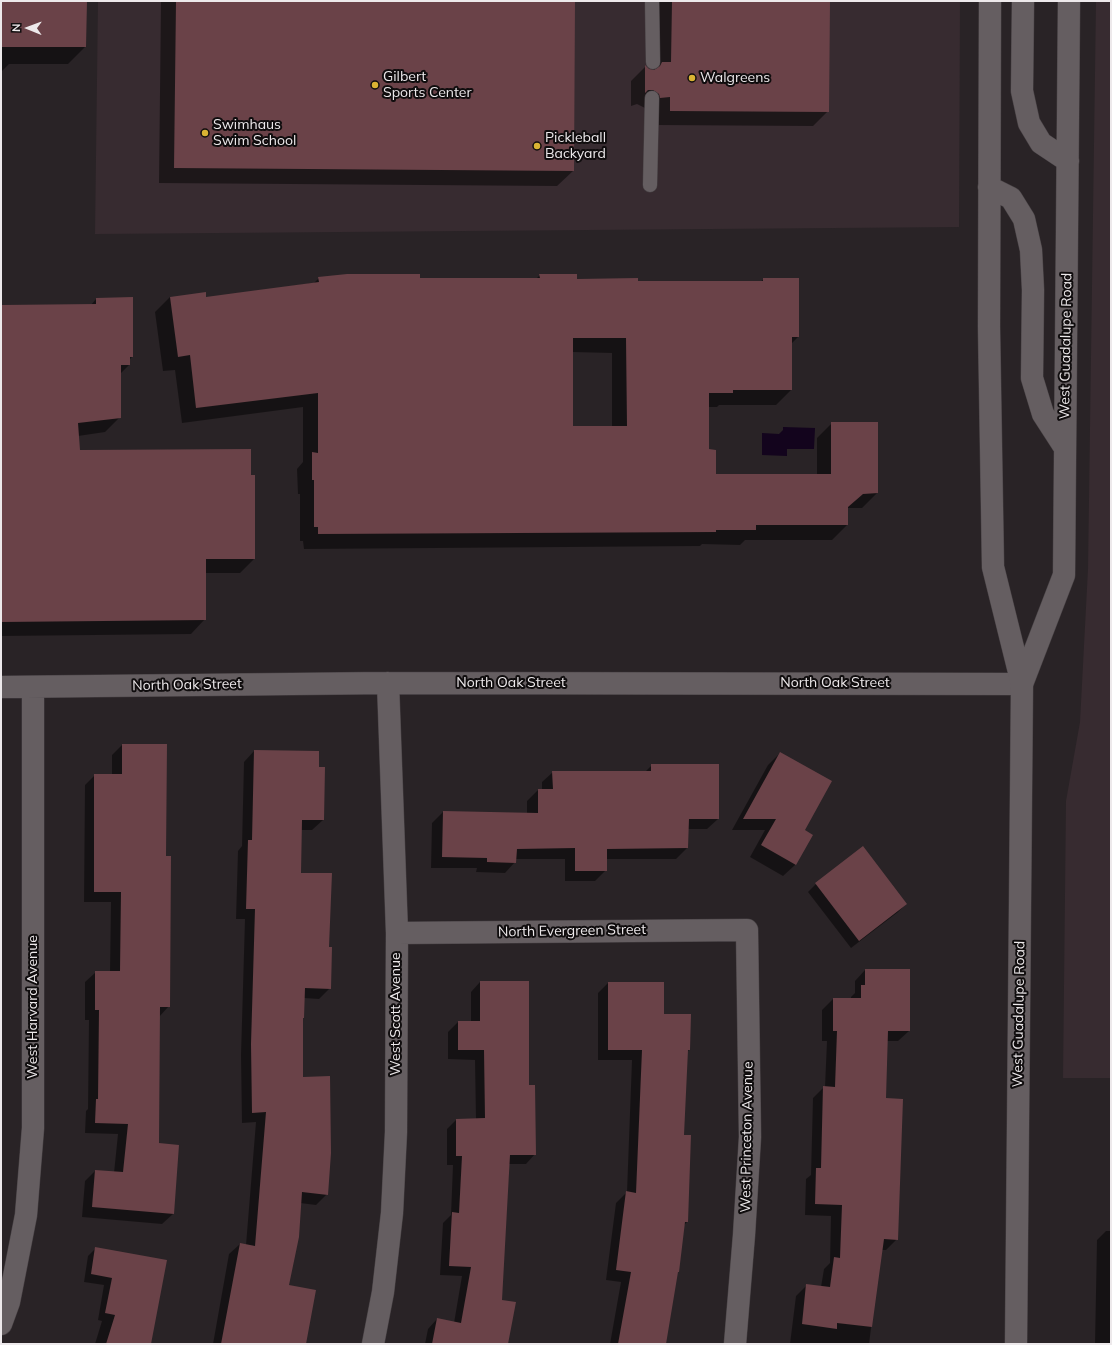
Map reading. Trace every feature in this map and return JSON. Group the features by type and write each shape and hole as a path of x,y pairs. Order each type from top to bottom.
{"street":[{"name":"West Guadalupe Road","path":"990,1 989,326 993,567 1022,684 1016,1344"},
{"path":"1023,1 1022,91 1029,123 1042,143 1068,161"},
{"name":"West Guadalupe Road","path":"1022,684 1064,575 1069,1"},
{"path":"989,187 1011,198 1024,219 1031,250 1033,290 1032,378 1043,414 1065,448"},
{"name":"North Oak Street","path":"1,687 388,683 1022,684"},
{"name":"West Scott Avenue","path":"373,1344 383,1292 392,1213 396,1132 397,933 388,683"},
{"name":"West Harvard Avenue","path":"1,1324 9,1302 26,1215 33,1128 33,687"},
{"name":"North Evergreen Street","path":"397,933 747,930"},
{"name":"West Princeton Avenue","path":"735,1344 750,1137 747,930"}],"lane":[{"path":"652,1 653,62"},
{"path":"650,185 652,98"}],"shaded area":[{"path":"98,1 960,1 959,227 95,234"},
{"path":"1096,1 1111,1 1111,1078 1063,1078 1066,801 1080,722 1088,569"},
{"path":"783,427 815,428 814,449 787,449 787,456 762,455 762,433 779,434 783,430"}],"building":[{"path":"1,1 87,1 86,47 1,47"},
{"name":"Gilbert Sports Center","path":"176,1 575,1 574,171 174,168"},
{"name":"Walgreens","path":"672,1 830,1 829,112 670,111 670,97 660,98 659,94 653,90 648,90 645,93 645,65 649,69 654,70 660,66 662,62 671,62"},
{"path":"347,274 420,274 420,278 540,278 539,274 577,274 577,279 638,278 638,281 763,281 763,278 799,278 799,337 792,337 792,390 733,390 733,393 709,393 709,449 716,450 716,474 831,474 831,422 878,422 878,493 863,494 848,507 848,525 756,525 756,530 716,530 716,532 318,534 318,527 314,527 314,480 312,480 312,452 318,453 318,393 196,408 190,355 178,357 170,297 206,292 206,297 319,282 318,277","holes":["573,338 626,338 627,426 573,426"]},
{"path":"133,297 133,357 130,357 130,365 121,365 121,418 78,423 80,450 251,449 251,475 255,475 255,559 206,559 206,620 1,622 1,305 96,304 96,298"},
{"path":"122,744 167,744 166,856 171,856 170,1007 160,1007 159,1143 179,1145 174,1214 92,1207 95,1170 123,1172 128,1124 95,1123 96,1099 98,1099 99,1010 95,1010 95,971 120,971 121,892 94,892 94,774 122,774"},
{"path":"254,750 319,751 319,767 325,767 324,820 302,820 301,873 332,873 329,947 332,947 331,989 305,988 303,1018 303,1077 330,1076 331,1153 328,1195 302,1192 299,1237 289,1285 316,1290 306,1344 221,1344 240,1243 255,1246 266,1112 252,1113 251,1044 255,909 246,909 248,840 252,840"},
{"path":"780,752 832,781 805,830 813,835 796,865 761,845 776,819 743,819"},
{"path":"651,764 719,764 719,819 689,819 688,848 607,849 607,871 575,871 575,848 517,849 516,863 487,862 487,858 442,857 443,811 538,813 538,789 553,789 552,771 651,771"},
{"path":"863,846 907,904 859,941 815,883"},
{"path":"865,969 910,969 910,1031 888,1031 886,1098 903,1099 898,1240 884,1239 872,1327 837,1323 837,1329 802,1324 806,1284 830,1287 834,1257 840,1258 842,1205 815,1204 816,1168 821,1168 823,1086 835,1087 837,1031 833,1031 833,998 861,998 861,985 865,985"},
{"path":"480,981 529,981 529,1085 535,1085 536,1155 510,1155 502,1300 516,1302 508,1344 432,1344 437,1318 461,1323 471,1267 449,1266 452,1212 459,1213 462,1156 456,1156 456,1119 485,1118 484,1050 458,1050 458,1021 480,1021"},
{"path":"608,982 664,982 664,1014 691,1014 684,1135 691,1135 688,1222 685,1222 679,1272 666,1344 618,1344 631,1272 616,1270 626,1191 636,1193 642,1050 608,1050"},
{"path":"95,1247 167,1260 151,1344 106,1344 115,1315 105,1313 112,1278 91,1274"}],"place":[{"name":"Walgreens","path":"692,78"},
{"name":"Gilbert Sports Center","path":"375,85"},
{"name":"Swimhaus Swim School","path":"205,133"},
{"name":"Pickleball Backyard","path":"537,146"}]}
